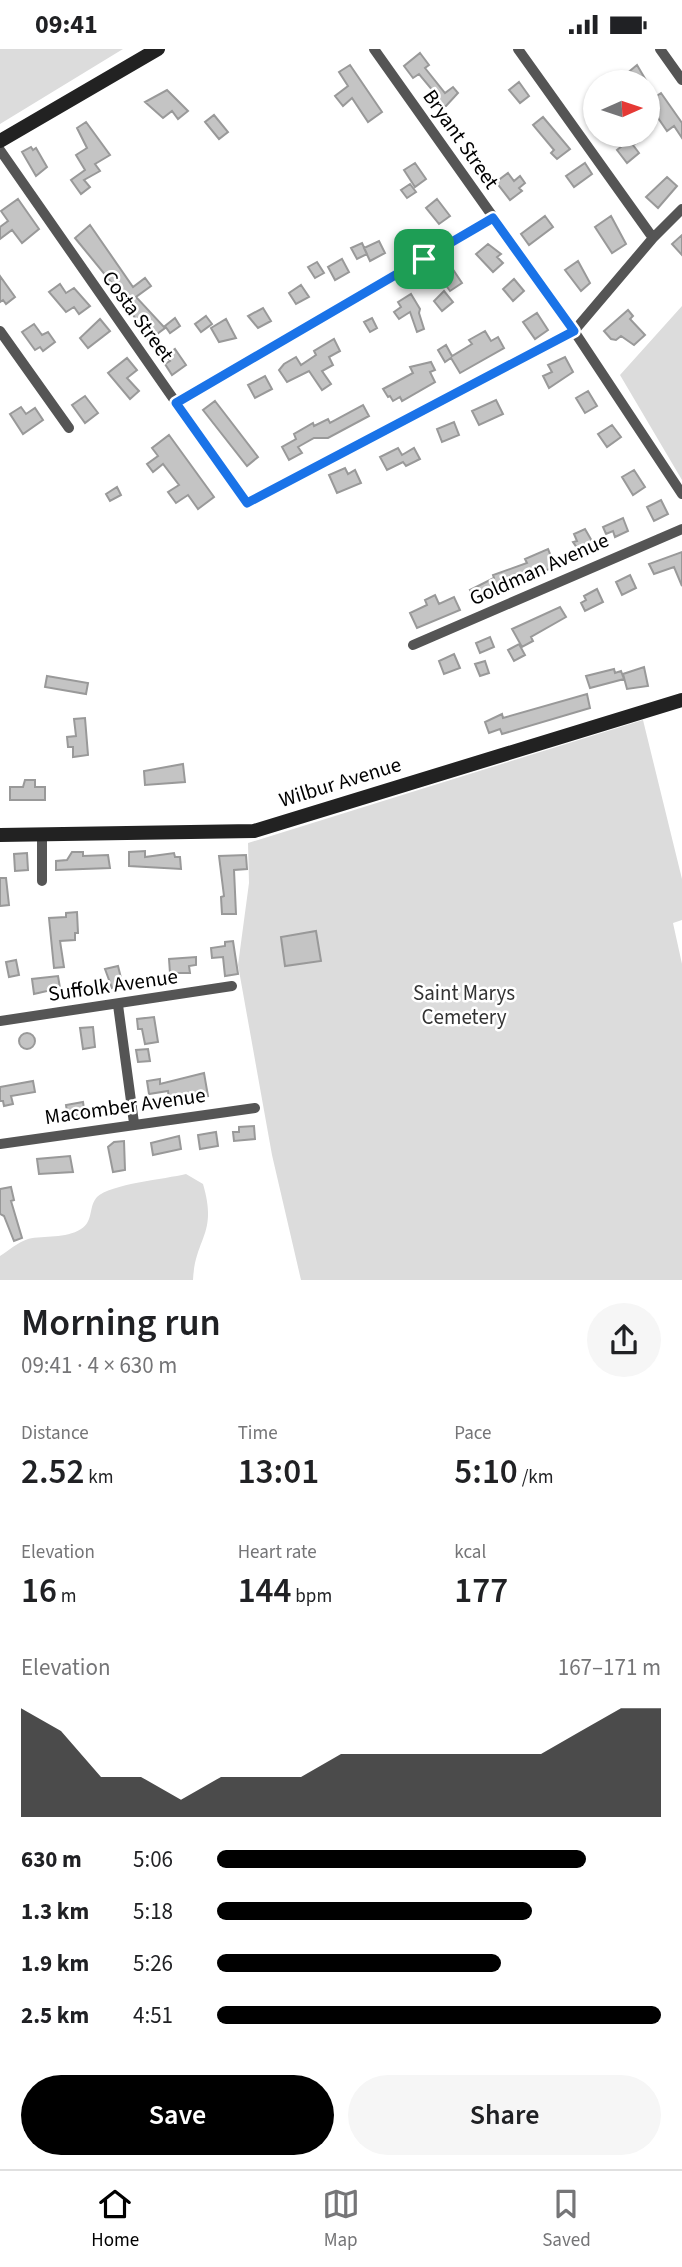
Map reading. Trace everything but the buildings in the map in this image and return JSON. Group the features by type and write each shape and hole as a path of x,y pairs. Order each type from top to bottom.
{"street":[{"path":"0,141 158,49"},
{"name":"Bryant Street","path":"374,49 574,331 682,494"},
{"path":"518,49 653,238"},
{"path":"660,49 682,81"},
{"name":"Costa Street","path":"0,150 247,503 574,331"},
{"path":"574,331 653,238 682,209"},
{"path":"176,403 493,218"},
{"path":"0,331 69,428"},
{"name":"Goldman Avenue","path":"413,645 682,529"},
{"name":"Wilbur Avenue","path":"0,835 254,831 682,700"},
{"path":"42,835 42,881"},
{"name":"Suffolk Avenue","path":"0,1021 232,986"},
{"path":"118,1005 134,1123"},
{"name":"Macomber Avenue","path":"0,1144 255,1108"}],"green space":[{"path":"0,49 123,49 0,124"},
{"path":"682,306 682,480 620,375"},
{"name":"Saint Marys Cemetery","path":"643,720 682,879 682,920 673,923 682,964 682,1280 301,1280 272,1155 238,965 249,883 248,843"},
{"path":"186,1174 203,1184 208,1214 193,1280 0,1280 0,1256 28,1239 62,1236 81,1229 88,1222 94,1201 104,1192 126,1185"}],"route":[{"path":"493,218 574,331 247,503 225,476 176,403 281,339 424,259 493,218"}]}
